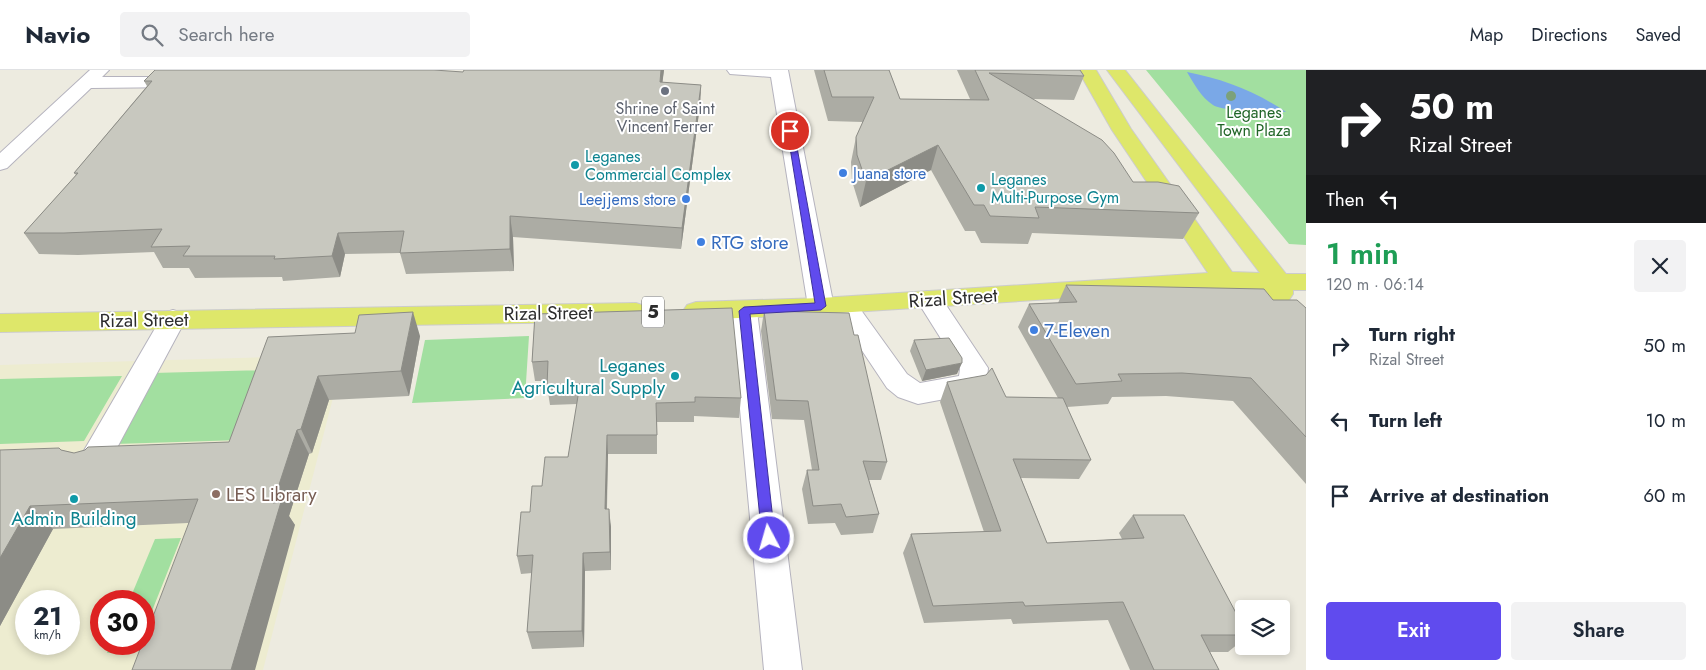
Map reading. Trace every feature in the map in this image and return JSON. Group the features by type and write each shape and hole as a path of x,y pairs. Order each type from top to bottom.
{"main road":[{"path":"1087,70 1122,130 1225,280 1283,308 1306,324"},
{"path":"1116,70 1279,282 1283,308"},
{"name":"Rizal Street","path":"0,323 744,311 1225,280 1306,282"}],"street":[{"path":"0,164 100,70"},
{"path":"736,70 779,71 832,306 897,381 908,390 918,394 967,386 972,379 974,368 929,299"},
{"path":"86,83 196,82"},
{"path":"744,311 783,670"},
{"path":"93,463 173,319"}],"shaded area":[{"path":"344,355 263,670 0,670 0,365"}],"green space":[{"name":"Leganes Town Plaza","path":"1146,70 1306,70 1306,245 1289,244"},
{"path":"529,336 525,398 412,403 425,340"},
{"path":"269,370 241,440 115,444 153,373"},
{"path":"122,376 84,441 0,444 0,379"},
{"path":"181,538 155,603 155,590 134,590 155,539"}],"water":[{"path":"1187,72 1213,78 1238,87 1263,98 1286,112 1237,110 1213,105 1198,90"}],"building":[{"path":"155,70 434,70 463,72 464,70 661,70 660,82 701,85 682,228 510,216 510,249 400,253 404,231 338,233 332,256 274,259 275,256 183,256 190,246 151,247 162,229 24,233 78,173 74,173 152,81 144,81"},
{"path":"824,70 889,70 900,99 989,100 975,70 1080,70 1084,76 989,73 1102,140 1114,153 1133,182 1158,182 1179,186 1199,213 1035,207 1039,218 990,216 984,205 974,205 938,145 866,181 857,155 856,137 874,97 832,97"},
{"path":"1066,285 1264,289 1273,300 1297,300 1306,308 1306,437 1251,378 1182,373 1118,374 1122,381 1076,384 1029,304 1077,302"},
{"path":"732,308 741,398 695,397 695,402 656,403 657,435 607,435 605,509 609,509 610,552 583,553 582,631 527,632 533,555 517,556 521,512 530,512 532,486 542,486 545,457 568,457 580,384 547,386 548,361 532,362 535,314"},
{"path":"764,311 849,313 854,335 858,335 887,462 863,461 879,514 846,517 841,504 813,506 807,470 819,470 808,401 776,400"},
{"path":"413,312 401,371 318,376 301,429 297,430 273,503 281,502 231,670 132,670 138,655 155,655 155,611 198,499 30,506 0,558 0,450 59,448 74,453 85,450 88,447 229,442 268,337 355,333 359,315"},
{"path":"949,338 962,358 962,363 926,370 914,340"},
{"path":"992,368 1006,397 1063,398 1091,460 1013,459 1047,543 1144,538 1133,515 1184,515 1235,611 1235,635 1201,635 1219,670 1154,670 1123,602 1025,606 1023,602 933,606 911,534 1001,531 947,382 986,375"}],"place":[{"name":"Shrine of Saint Vincent Ferrer","path":"665,91"},
{"name":"Leganes Commercial Complex","path":"575,165"},
{"name":"Juana store","path":"843,173"},
{"name":"Leganes Multi-Purpose Gym","path":"981,188"},
{"name":"Leejjems store","path":"686,199"},
{"name":"RTG store","path":"701,242"},
{"name":"7-Eleven","path":"1034,330"},
{"name":"Leganes Agricultural Supply","path":"675,376"},
{"name":"LES Library","path":"216,494"},
{"name":"Admin Building","path":"74,499"}],"route":[{"path":"769,538 744,311 821,306 790,131"}]}
